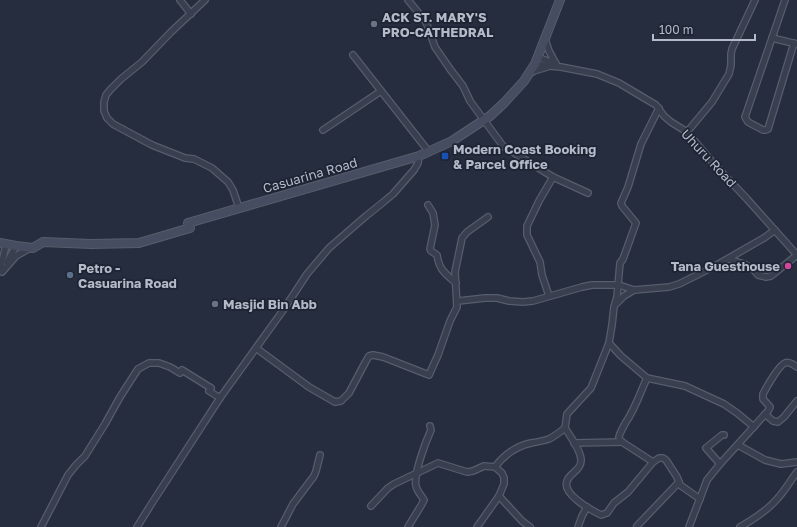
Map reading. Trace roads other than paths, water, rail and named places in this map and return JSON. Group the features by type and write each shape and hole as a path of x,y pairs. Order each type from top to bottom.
{"street":[{"path":"180,0 191,14"},
{"path":"205,0 142,62 110,90 106,95 104,111 107,118 112,123 152,145 185,158 194,159 212,168 228,182 233,190 239,208"},
{"path":"408,0 426,22 435,47 450,70 463,86 470,101 485,119 503,146 553,177 588,193"},
{"name":"Casuarina Road","path":"3,244 33,248 43,242 91,244 139,243 190,228 188,223 419,156 452,141 485,119 514,93 529,74 536,61 560,0"},
{"path":"687,132 712,102 729,74 732,49 755,0"},
{"path":"772,38 796,44 768,129 763,130 748,122 745,117 772,38 785,0"},
{"path":"545,38 549,51 558,65"},
{"path":"353,55 428,152"},
{"path":"536,61 558,65"},
{"path":"536,61 549,66"},
{"path":"529,74 549,66 558,65"},
{"name":"Uhuru Road","path":"558,65 597,74 619,83 659,108 664,116 687,132 714,164 797,255"},
{"path":"323,130 381,91"},
{"path":"659,108 641,144 628,187 621,202 622,206 636,224 624,258 620,263 618,279 619,285 609,343 591,388 567,414 565,428 581,457 576,471 566,483 569,491 579,502 601,514 606,513 614,503 628,492 653,462 659,458 663,458 666,460 683,488 700,499"},
{"path":"137,527 220,398 312,268 329,248 393,194 414,170 418,163 419,156"},
{"path":"550,296 542,275 540,262 527,235 527,226 553,177"},
{"path":"428,205 433,213 435,225 430,249 437,255 438,263 444,272 456,283"},
{"path":"256,348 309,387 335,402 341,401 349,393 369,356 373,355 383,357 429,375 457,307 458,301 455,272 462,238 467,232 488,217"},
{"path":"458,301 497,298 523,302 592,285 619,285 634,290 669,287 679,284 728,259 764,238 774,230"},
{"path":"1,273 3,244"},
{"path":"1,273 16,246"},
{"path":"1,273 16,256 30,248"},
{"path":"728,259 744,264 753,269 758,276 766,277 771,276 797,255"},
{"path":"614,307 624,296 634,290"},
{"path":"609,343 647,378 685,386 724,404 754,427"},
{"path":"689,527 707,480 770,407 763,398 763,394 779,368 788,362 797,367"},
{"path":"41,527 68,475 85,456 138,369 149,363 160,363 180,373 182,370 211,388 209,391 220,398"},
{"path":"622,442 620,440 620,435 635,407 647,378"},
{"path":"765,414 773,421 778,422 797,402"},
{"path":"408,527 424,500 416,487 416,483 417,474 431,430 430,426"},
{"path":"495,467 504,456 513,450 531,443 538,443 549,439 565,428"},
{"path":"720,464 706,448 724,435"},
{"path":"574,443 622,442 653,462"},
{"path":"738,445 765,460 780,464 797,462"},
{"path":"281,527 293,504 314,476 320,455"},
{"path":"371,506 388,488 394,484 438,463 467,472 484,466 495,467 501,471 504,478 504,484 499,496 478,527"},
{"path":"740,527 747,525 769,507 778,498 797,472"},
{"path":"637,526 678,482"},
{"path":"499,496 522,521 530,527"},
{"path":"578,527 587,507"}],"place":[{"name":"ACK ST. MARY'S PRO-CATHEDRAL","path":"374,24"},
{"name":"Modern Coast Booking & Parcel Office","path":"445,156"},
{"name":"Tana Guesthouse","path":"788,266"},
{"name":"Petro - Casuarina Road","path":"70,275"},
{"name":"Masjid Bin Abb","path":"215,304"}]}
